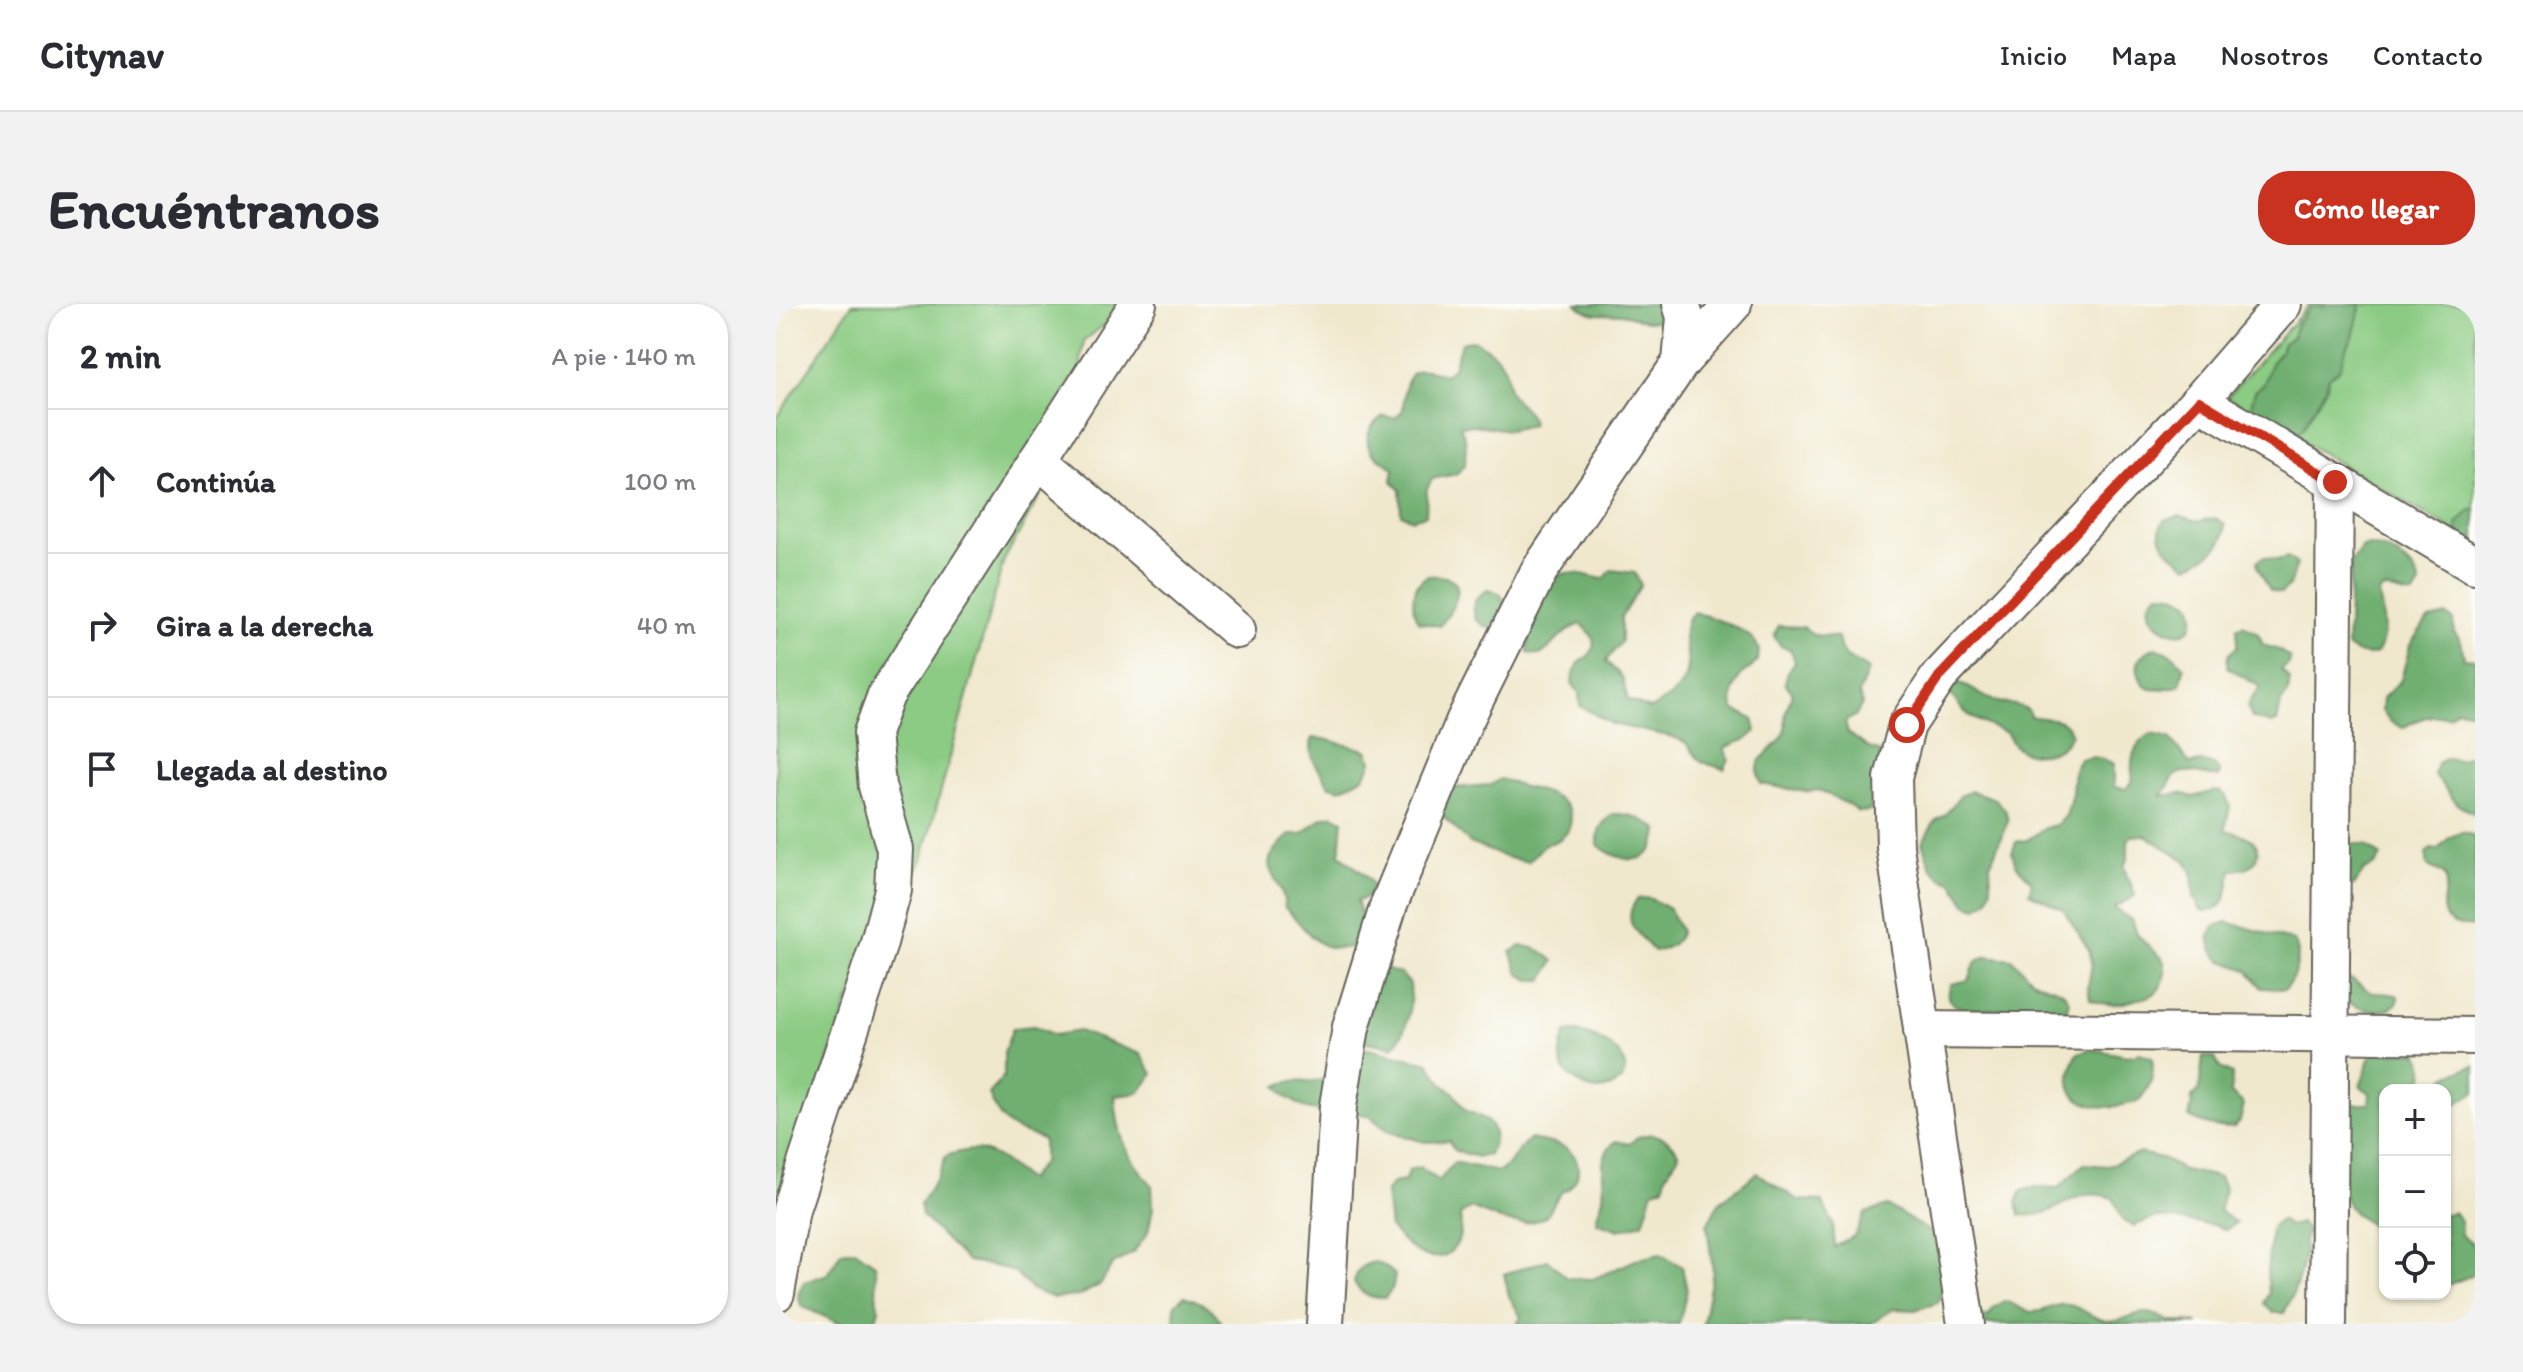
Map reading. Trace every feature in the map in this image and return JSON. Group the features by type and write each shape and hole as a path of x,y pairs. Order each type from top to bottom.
{"street":[{"path":"776,1293 791,1209 878,946 893,890 895,849 877,786 872,733 886,695 1138,304"},
{"path":"1681,304 1685,317 1681,362"},
{"path":"1325,1324 1338,1106 1351,1027 1389,904 1464,722 1539,571 1681,362 1733,304"},
{"path":"1966,1324 1895,847 1893,778 1907,725 1939,677 2199,401 2283,304"},
{"path":"2199,401 2475,565"},
{"path":"1038,459 1237,630"},
{"path":"2328,1324 2335,482"},
{"path":"1922,1030 2475,1036"}],"green space":[{"path":"852,304 1130,304 1084,341 1068,445 1004,560 922,860 847,1005 776,1218 776,419"},
{"path":"1577,304 1689,304 1667,318 1649,321 1624,314 1591,313"},
{"path":"2310,304 2475,304 2475,543 2227,397"},
{"path":"2325,304 2361,304 2353,337 2339,370 2329,377 2326,388 2302,429 2284,442 2248,416 2255,391 2264,384 2271,363 2283,343 2293,337 2296,325 2311,307 2323,307"},
{"path":"1474,340 1503,365 1509,390 1527,411 1532,425 1509,430 1460,426 1466,441 1465,465 1456,474 1432,479 1427,489 1426,515 1412,519 1401,514 1400,490 1392,481 1394,469 1369,449 1369,432 1379,419 1384,416 1395,418 1403,410 1405,389 1411,375 1423,370 1444,375 1453,368 1461,343"},
{"path":"2470,510 2475,510 2475,544 2463,541 2457,524"},
{"path":"2181,516 2198,521 2215,518 2225,524 2219,545 2188,566 2166,547 2160,534 2164,520"},
{"path":"2368,546 2400,557 2412,569 2420,584 2414,595 2383,589 2379,594 2383,639 2377,653 2369,655 2347,647 2351,562 2362,547"},
{"path":"2263,557 2277,560 2288,557 2297,564 2289,586 2281,593 2270,590 2258,568 2257,561"},
{"path":"1611,570 1635,573 1641,585 1621,617 1621,642 1606,661 1622,677 1628,700 1650,709 1681,686 1688,666 1685,629 1694,612 1741,630 1758,646 1759,656 1739,678 1732,700 1733,709 1753,719 1756,731 1747,739 1724,748 1729,759 1724,769 1701,762 1685,742 1612,724 1580,706 1573,678 1579,663 1594,646 1590,634 1581,624 1569,630 1540,655 1527,653 1538,606 1549,584 1567,573 1604,579"},
{"path":"1427,576 1451,579 1458,591 1452,608 1440,626 1418,622 1414,610 1415,591"},
{"path":"1488,590 1500,593 1506,604 1495,627 1488,628 1476,620 1474,606 1476,599"},
{"path":"2159,593 2173,594 2191,603 2193,621 2188,631 2167,631 2157,624 2150,614 2150,604"},
{"path":"2447,615 2453,620 2464,658 2475,659 2475,712 2457,709 2449,716 2425,718 2403,728 2391,722 2382,711 2383,698 2401,680 2410,645 2425,623"},
{"path":"2243,625 2258,634 2263,645 2279,650 2290,658 2289,664 2281,670 2290,679 2288,693 2281,703 2277,722 2271,724 2252,718 2247,706 2260,687 2227,667 2228,655 2237,647 2237,628"},
{"path":"1779,626 1804,627 1813,635 1838,637 1845,655 1868,670 1859,693 1862,704 1856,715 1845,722 1848,733 1880,752 1880,776 1870,811 1858,812 1819,790 1807,792 1761,784 1758,774 1760,761 1783,736 1792,692 1785,683 1788,671 1795,662 1791,650 1780,646 1774,636"},
{"path":"2154,648 2171,654 2184,668 2180,686 2156,690 2143,684 2138,663 2141,656"},
{"path":"1959,684 1995,701 2028,710 2030,716 2059,720 2071,733 2055,751 2037,754 2021,750 2013,745 2007,733 1974,718 1961,708 1949,691"},
{"path":"2151,734 2170,738 2190,764 2206,762 2220,772 2218,777 2181,772 2172,779 2161,796 2181,793 2193,797 2221,792 2230,806 2225,830 2252,840 2258,849 2254,863 2231,871 2225,900 2209,911 2201,910 2194,898 2192,872 2186,861 2145,835 2131,836 2128,859 2124,865 2135,896 2114,908 2133,921 2139,936 2162,959 2165,970 2163,983 2149,997 2108,1004 2090,999 2088,987 2092,963 2089,950 2063,909 2029,893 2032,882 2016,865 2012,853 2016,842 2027,840 2056,825 2066,816 2074,770 2080,759 2097,758 2114,764 2114,787 2126,789 2133,779 2134,753"},
{"path":"1312,738 1367,750 1372,761 1367,772 1356,782 1339,789 1328,785 1313,759"},
{"path":"2475,754 2475,814 2458,805 2434,775 2437,763 2447,758 2459,760"},
{"path":"1500,779 1549,794 1569,810 1571,818 1565,835 1545,844 1528,862 1505,857 1470,843 1433,807 1439,789 1490,785"},
{"path":"1972,791 1995,799 2005,809 2008,821 1990,865 1988,900 1977,908 1966,904 1953,883 1941,878 1931,868 1922,843 1935,821 1945,815 1961,795"},
{"path":"1613,814 1632,816 1658,829 1651,851 1636,859 1627,859 1598,845 1601,827"},
{"path":"1333,815 1343,820 1340,854 1373,886 1368,897 1357,901 1363,923 1357,945 1343,948 1332,948 1315,940 1285,908 1283,895 1269,864 1278,846 1291,834 1302,834 1322,818"},
{"path":"2462,832 2475,836 2475,926 2459,925 2449,921 2444,914 2445,876 2428,866 2426,853 2431,849 2437,850 2450,837"},
{"path":"2354,843 2366,845 2381,856 2375,865 2364,870 2354,886 2342,882 2348,847"},
{"path":"1649,898 1669,909 1681,931 1671,945 1654,952 1634,928 1630,915 1637,899"},
{"path":"2227,922 2294,941 2298,952 2297,966 2285,989 2262,988 2247,970 2220,960 2212,949 2209,937 2215,926"},
{"path":"1521,946 1539,950 1554,961 1543,980 1530,980 1519,974 1511,952"},
{"path":"1986,956 2012,959 2032,980 2063,993 2069,1001 2066,1012 2061,1015 2022,1008 1974,1010 1953,1004 1949,996 1951,984 1969,980 1975,963"},
{"path":"1379,967 1401,974 1410,984 1408,1018 1393,1047 1367,1042 1357,1034"},
{"path":"2344,978 2371,992 2398,996 2398,1002 2379,1011 2352,1005 2346,1002"},
{"path":"1034,1026 1055,1035 1079,1031 1141,1054 1153,1074 1139,1093 1115,1096 1124,1144 1152,1185 1153,1208 1148,1232 1134,1252 1112,1265 1101,1284 1079,1296 1054,1298 1032,1290 1015,1273 1004,1268 967,1261 922,1216 920,1204 937,1178 946,1156 982,1151 999,1158 1028,1180 1043,1162 1043,1139 1008,1125 998,1114 989,1094 1004,1076 1004,1052 1013,1028"},
{"path":"1578,1032 1599,1039 1619,1054 1625,1067 1617,1083 1606,1089 1593,1090 1572,1078 1563,1068 1562,1045 1566,1033"},
{"path":"1368,1049 1429,1063 1466,1111 1482,1117 1491,1127 1494,1139 1489,1155 1478,1157 1455,1151 1449,1141 1425,1142 1389,1132 1371,1117 1359,1113 1334,1114 1307,1109 1284,1096 1277,1086 1288,1082 1321,1080 1353,1054"},
{"path":"2091,1049 2128,1056 2140,1053 2152,1058 2150,1082 2137,1102 2105,1107 2083,1102 2076,1097 2070,1073 2078,1053"},
{"path":"2418,1052 2424,1071 2421,1084 2379,1084 2379,1230 2357,1215 2344,1196 2342,1106 2369,1104 2370,1093 2360,1086 2372,1053"},
{"path":"2203,1056 2215,1058 2220,1068 2232,1074 2231,1093 2244,1104 2240,1121 2234,1127 2211,1126 2189,1117 2191,1099 2199,1090"},
{"path":"2475,1065 2475,1093 2453,1106 2451,1084 2441,1084 2453,1073"},
{"path":"1652,1134 1668,1141 1679,1155 1666,1175 1664,1186 1653,1191 1643,1223 1619,1230 1596,1222 1604,1189 1603,1160 1610,1147 1616,1141 1629,1144 1638,1137"},
{"path":"1530,1139 1561,1146 1577,1161 1578,1171 1574,1182 1561,1193 1543,1218 1516,1223 1471,1208 1460,1215 1460,1234 1453,1249 1440,1257 1416,1252 1390,1228 1386,1192 1393,1183 1405,1181 1409,1170 1420,1167 1439,1181 1454,1162 1499,1172"},
{"path":"2140,1153 2162,1158 2183,1170 2219,1177 2225,1189 2219,1211 2236,1223 2226,1230 2215,1225 2156,1217 2134,1226 2123,1221 2113,1198 2098,1195 2076,1198 2035,1215 2020,1215 2017,1203 2021,1191 2034,1187 2058,1188 2084,1164 2107,1166"},
{"path":"1757,1173 1798,1200 1822,1201 1833,1224 1835,1247 1855,1235 1865,1213 1888,1206 1932,1233 1941,1255 1945,1279 1938,1303 1915,1310 1893,1309 1871,1324 1703,1324 1713,1271 1707,1225 1719,1203"},
{"path":"2454,1212 2461,1221 2461,1235 2475,1246 2475,1274 2451,1284 2451,1228 2451,1213"},
{"path":"2281,1220 2289,1226 2300,1223 2308,1231 2301,1270 2290,1299 2284,1313 2273,1313 2264,1303 2269,1293 2267,1274 2271,1227"},
{"path":"855,1250 875,1264 879,1309 874,1324 841,1324 801,1306 798,1294 804,1282 828,1274 841,1252"},
{"path":"1661,1254 1682,1267 1687,1290 1679,1324 1517,1324 1521,1317 1509,1296 1504,1274 1548,1260 1567,1278 1593,1279 1638,1259"},
{"path":"1376,1262 1395,1275 1393,1287 1385,1298 1367,1295 1354,1283 1361,1268"},
{"path":"1184,1296 1211,1309 1221,1324 1174,1324 1175,1304"},
{"path":"2004,1301 2032,1312 2060,1305 2073,1306 2106,1321 2149,1313 2170,1321 2199,1324 1970,1324 1977,1314 1988,1317"}],"route":[{"path":"1907,725 1939,677 2199,401 2335,482"}]}
